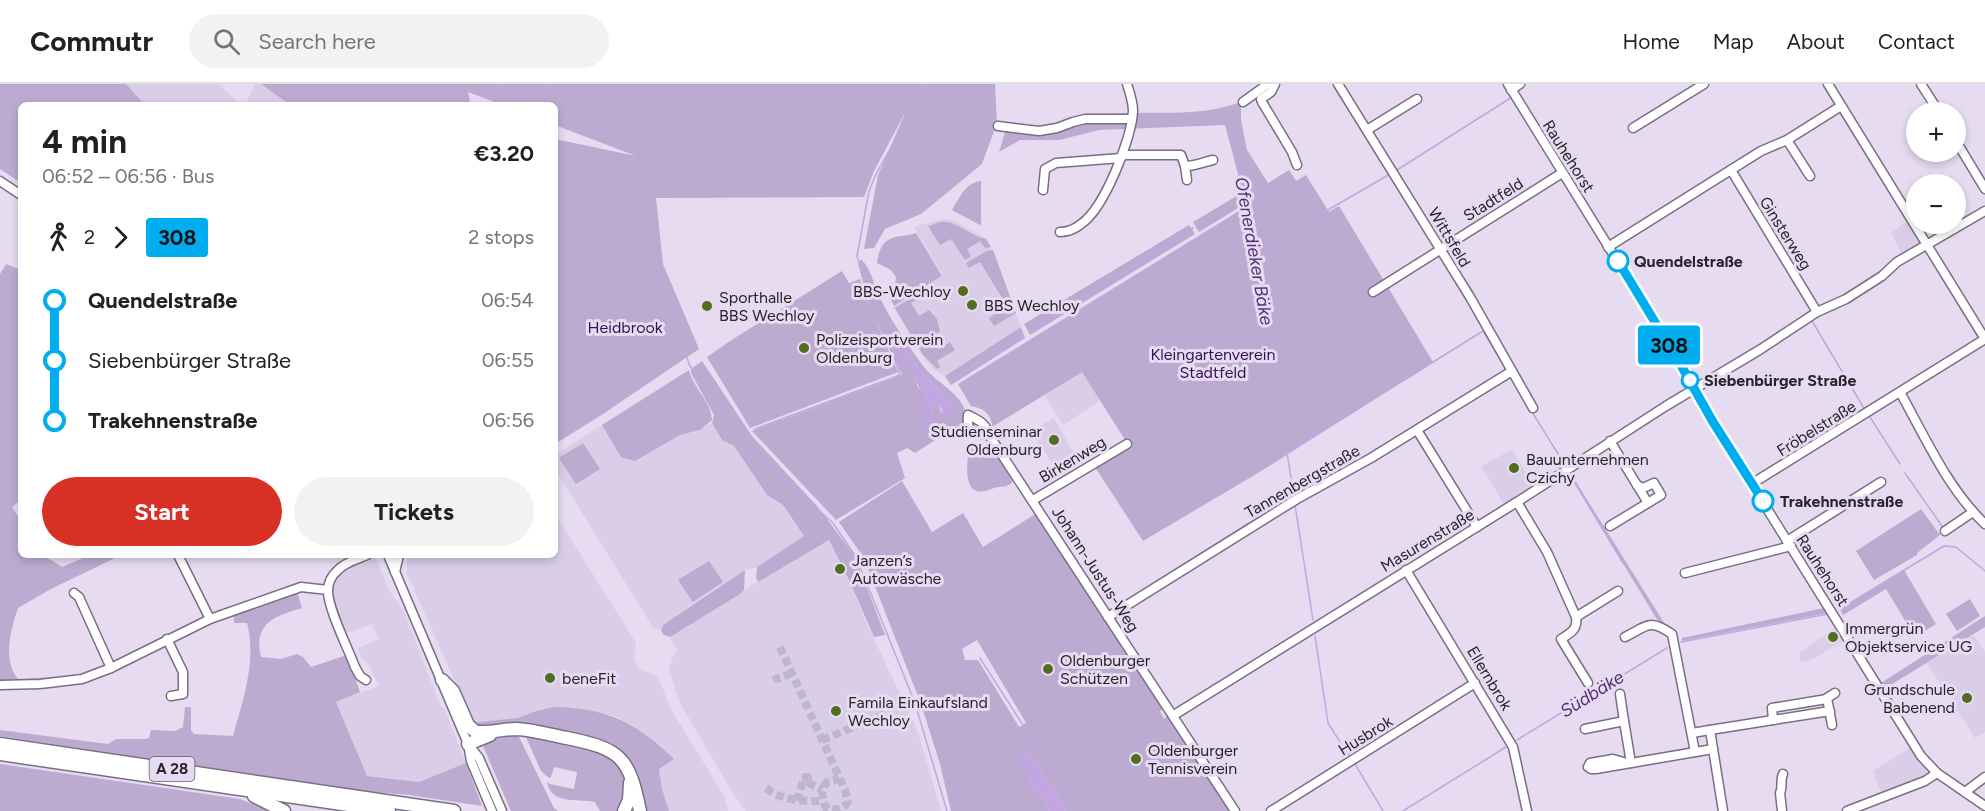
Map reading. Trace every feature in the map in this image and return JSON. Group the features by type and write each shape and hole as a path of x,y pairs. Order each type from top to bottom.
{"highway":[{"path":"442,680 453,691 472,729 482,732 522,730 601,746 612,751 622,760 634,783 640,811"},
{"path":"468,744 497,732"},
{"name":"A 28","path":"0,744 453,811"},
{"name":"A 28","path":"0,754 389,811"},
{"path":"624,811 629,800 632,779"},
{"path":"233,788 269,802 284,811"}],"street":[{"path":"1059,232 1067,232 1082,224 1106,191 1122,157 1132,118 1132,102 1127,84"},
{"path":"1243,102 1268,84"},
{"path":"1275,84 1262,102 1292,152 1297,165"},
{"name":"Wittsfeld","path":"1338,84 1494,337 1533,408"},
{"path":"1510,87 1520,84"},
{"path":"1633,128 1704,84"},
{"path":"1828,84 1985,339"},
{"path":"1921,84 1933,102"},
{"name":"Rauhehorst","path":"1510,87 1789,544 1918,750 1937,773 1985,806"},
{"path":"1367,130 1417,99"},
{"path":"1608,247 1761,151 1787,140 1841,106"},
{"path":"998,126 1039,131 1085,119 1132,118"},
{"path":"1787,140 1810,176"},
{"path":"1043,190 1045,169 1056,163 1122,157 1181,155 1187,180"},
{"path":"1966,158 1985,189"},
{"path":"1185,166 1213,160"},
{"name":"Ginsterweg","path":"1731,170 1817,312"},
{"name":"Stadtfeld","path":"1440,250 1562,173"},
{"path":"0,181 18,193"},
{"path":"1694,389 1817,312 1846,299 1926,244 1985,211"},
{"path":"1373,292 1440,250"},
{"name":"Fröbelstraße","path":"1753,483 1985,339"},
{"name":"Tannenbergstraße","path":"1108,616 1297,499 1417,430 1512,371"},
{"name":"Masurenstraße","path":"1174,715 1694,389"},
{"path":"1900,392 1953,484 1972,512 1985,524"},
{"name":"Johann-Justus-Weg","path":"989,435 970,431 967,424 968,415 983,424 1235,811"},
{"path":"1417,430 1477,526"},
{"path":"1610,441 1648,503"},
{"name":"Birkenweg","path":"1033,500 1127,444"},
{"path":"1685,573 1789,544 1881,482"},
{"path":"1610,526 1661,495 1654,483 1643,488 1636,485"},
{"path":"1517,502 1547,552 1576,617 1577,622 1573,632 1562,639 1587,683"},
{"path":"1945,531 1972,512"},
{"path":"180,558 210,619"},
{"path":"360,558 338,570 328,590 332,609 355,667 360,676 366,680"},
{"path":"389,558 468,744 471,761 492,811"},
{"path":"395,572 398,558"},
{"name":"Ellernbrok","path":"1406,570 1513,747 1527,811"},
{"path":"0,685 82,679 111,668 210,619 301,587 328,590"},
{"path":"1576,617 1618,591"},
{"path":"74,593 79,597 111,668"},
{"path":"1625,637 1654,624 1671,634 1695,752"},
{"path":"167,639 183,672 183,694 171,696"},
{"name":"Husbrok","path":"1271,811 1475,683"},
{"path":"1773,720 1772,708 1827,699 1835,693"},
{"path":"1620,694 1629,763 1713,749"},
{"path":"1827,699 1832,724"},
{"path":"1692,733 1830,711"},
{"path":"1585,729 1624,721"},
{"path":"1710,730 1723,811"},
{"path":"468,744 479,758 502,811"},
{"path":"1847,811 1925,781 1937,773"},
{"path":"1782,811 1780,793 1781,779 1784,774"},
{"path":"1965,792 1985,777"}],"shaded area":[{"path":"126,84 219,84 237,102 142,102"},
{"path":"255,84 261,84 286,102 246,102"},
{"name":"BBS-Wechloy","path":"943,219 954,221 986,238 1021,327 945,376 935,371 922,355 893,307 943,276 914,227"},
{"path":"1906,222 1906,234 1920,234 1926,244 1904,258 1891,233"},
{"path":"896,335 927,379 953,405 950,414 943,417 938,405 934,406 931,414 934,421 925,424 922,416 926,396 909,364 899,354"},
{"path":"1082,371 1100,401 1063,425 1044,395"},
{"path":"1054,418 1076,458 1071,460 1071,477 1063,481 1031,431"},
{"path":"712,423 722,440 734,446 767,495 783,505 804,536 757,567 745,570 696,602 663,625 662,629 654,629 558,474 558,453 602,425 621,456 635,461 680,435 695,432"},
{"path":"1512,450 1537,490 1507,509 1481,466"},
{"path":"558,519 636,643 634,659 638,668 658,677 672,711 724,796 728,811 669,811 659,769 673,759 640,730 615,716 580,709 553,707 518,718 478,722 476,728 407,574 407,558 558,558"},
{"path":"829,540 918,732 941,811 746,811 734,795 680,703 669,670 677,651 670,637"},
{"path":"376,558 389,590 404,611 441,707 444,708 466,763 419,782 367,776 336,701 379,686 370,666 362,659 358,648 379,639 372,624 347,633 335,604 332,589 338,574 350,566"},
{"path":"1841,624 1848,637 1814,659 1801,662 1799,653"},
{"name":"Grundschule Babenend","path":"1973,635 1985,652 1985,732 1975,738 1927,663"},
{"path":"1914,745 1937,773 1883,797 1873,771"},
{"path":"1023,747 1029,752 1066,811 1049,811 1028,779 1019,751"}],"green space":[{"path":"0,84 126,84 142,102 18,102 18,181 0,169"},
{"name":"Heidbrook","path":"261,84 995,84 997,123 982,164 921,214 885,229 874,248 864,249 878,175 906,111 874,171 864,197 656,198 663,264 699,349 558,442 558,140 636,156 558,126 558,102 494,102 468,92 469,102 286,102"},
{"name":"Kleingartenverein Stadtfeld","path":"1241,102 1241,120 1247,150 1268,183 1289,170 1296,181 1306,175 1329,212 1339,206 1433,362 1263,470 1143,541 1093,464 1127,443 1082,372 992,427 989,415 971,406 958,384 1239,211 1238,208 1199,232 1193,222 1235,197 1238,174 1225,125 1099,130 1059,140 1020,140 999,152 1008,123 1042,129 1094,116 1205,111"},
{"path":"981,181 980,225 952,210 967,188"},
{"path":"940,222 952,223 986,239 991,247 985,248 980,241 967,249 971,256 965,260 951,239 940,245 928,226"},
{"path":"1189,225 1195,234 1030,335 1024,324"},
{"path":"916,233 942,276 894,306 889,296 895,287 896,277 891,270 877,263 879,253 882,246 890,239"},
{"path":"993,250 1016,313 994,326 989,318 1007,306 980,262 969,268 966,263"},
{"path":"861,259 867,267 879,296 918,359 958,398 966,414 967,424 948,432 915,453 907,448 897,453 905,478 836,520 752,431 902,375 871,310 898,372 750,428 707,357 842,271 849,283 860,279 870,307 858,263","holes":["896,336 927,379 953,405 942,413 938,405 934,406 931,414 924,407 926,396 917,386 912,368 899,354"]},
{"path":"6,264 18,269 18,502 12,507 18,516 18,558 48,558 62,567 83,558 115,558 18,608 9,644 13,671 18,679 56,677 60,687 0,689 0,274"},
{"path":"934,284 937,288 911,303 919,316 929,310 937,319 940,331 932,336 939,349 950,342 955,350 937,361 940,367 937,369 923,355 895,308"},
{"path":"1021,327 1025,338 951,385 945,376"},
{"path":"702,361 752,436 817,506 855,556 885,635 874,637 829,540 758,582 757,567 804,536 783,505 767,495 734,446 722,440 712,423 714,415 691,373 691,369"},
{"path":"689,370 709,407 712,420 700,430 680,435 635,461 621,457 602,425"},
{"path":"583,443 600,469 576,484 559,458"},
{"path":"978,445 989,445 994,448 1012,478 1012,483 984,491 972,488 967,467 968,451"},
{"path":"1568,469 1666,626 1658,621 1566,470"},
{"path":"902,481 932,532 963,513 983,547 1040,511 1167,706 1160,711 1164,719 1167,716 1169,718 1232,811 1066,811 1029,752 1023,748 1028,779 1049,811 951,811 940,764 921,704 864,558 839,522","holes":["977,640 1026,723 1019,727 978,660 965,660 962,649"]},
{"path":"1921,509 1940,535 1917,555 1874,580 1856,551"},
{"path":"709,561 723,582 693,602 678,580"},
{"path":"745,570 744,590 740,594 670,637 664,635 661,631 663,625"},
{"path":"1904,570 1936,624 1915,637 1886,589 1843,615 1840,609"},
{"path":"297,592 302,608 283,614 268,623 260,636 261,657 281,659 297,654 303,657 311,667 347,655 360,692 336,702 367,776 419,782 466,763 482,806 363,791 0,736 0,730 108,744 116,739 144,739 149,738 151,730 175,731 183,727 185,707 191,707 191,730 194,734 233,736 250,666 250,637 247,623 234,623 234,613"},
{"path":"1970,599 1980,616 1957,631 1946,614"},
{"path":"1829,607 1833,612 1682,641 1682,638"},
{"path":"1985,616 1985,627 1881,691 1878,685"},
{"path":"553,707 589,710 605,714 647,735 660,746 674,759 659,769 669,811 645,811 633,767 613,747 476,729 478,722 518,718"},
{"path":"518,735 554,808 558,811 511,811 483,746 495,739"},
{"path":"528,735 599,749 619,764 624,775 626,792 618,811 600,811 595,802 566,799 554,794 547,782 574,789 577,772 554,767 549,778 541,771 526,737"},
{"path":"0,764 240,799 271,811 0,811"}],"waterway":[{"path":"495,84 531,102"},
{"path":"544,102 548,84"},
{"path":"917,404 902,364 891,351 871,309 857,256 869,191 911,112 916,98 927,84"},
{"path":"1397,170 1512,97"},
{"path":"558,114 633,150 644,185 658,267 689,364 711,401 766,463 833,523 856,557 915,703 947,811"},
{"name":"Ofenerdieker Bäke","path":"1230,130 1257,255 1286,444"},
{"path":"1258,255 1390,174"},
{"path":"1031,331 1193,228"},
{"path":"1812,321 1865,410"},
{"path":"1287,453 1483,331 1506,369"},
{"path":"950,381 1021,336"},
{"path":"755,429 900,375 893,355"},
{"path":"1532,412 1565,465"},
{"path":"1870,417 1900,464"},
{"name":"Ofenerdieker Bäke","path":"1286,446 1294,496"},
{"path":"1905,473 1944,529"},
{"path":"1571,476 1623,563"},
{"name":"Ofenerdieker Bäke","path":"1295,505 1313,620"},
{"name":"Südbäke","path":"1840,609 1944,546 1956,547 1985,571"},
{"name":"Südbäke","path":"1681,642 1828,614"},
{"name":"Ofenerdieker Bäke","path":"1315,636 1328,723 1349,756"},
{"name":"Südbäke","path":"1517,740 1667,648"},
{"path":"980,658 1078,811"},
{"name":"Südbäke","path":"1403,811 1506,747"},
{"path":"1355,764 1383,811"}],"tunnel":[{"path":"780,647 845,790 848,802 846,805 839,809 827,809 822,795 824,789 827,782 839,779"},
{"path":"775,675 777,679 792,673"},
{"path":"822,740 885,714"},
{"path":"802,778 808,777 807,782 822,790"},
{"path":"797,801 803,781 807,782"},
{"path":"766,788 786,798 823,801"}],"bus line":[{"name":"308","path":"1618,261 1713,422 1763,501"}],"place":[{"name":"Quendelstraße","path":"1618,261"},
{"name":"BBS-Wechloy","path":"963,291"},
{"name":"BBS Wechloy","path":"972,305"},
{"name":"Sporthalle BBS Wechloy","path":"707,306"},
{"name":"Polizeisportverein Oldenburg","path":"804,348"},
{"name":"Siebenbürger Straße","path":"1690,380"},
{"name":"Studienseminar Oldenburg","path":"1054,440"},
{"name":"Bauunternehmen Czichy","path":"1514,468"},
{"name":"Trakehnenstraße","path":"1763,501"},
{"name":"Janzen’s Autowäsche","path":"840,569"},
{"name":"Immergrün Objektservice UG","path":"1833,637"},
{"name":"Oldenburger Schützen","path":"1048,669"},
{"name":"beneFit","path":"550,678"},
{"name":"Grundschule Babenend","path":"1967,698"},
{"name":"Famila Einkaufsland Wechloy","path":"836,711"},
{"name":"Oldenburger Tennisverein","path":"1136,759"}]}
